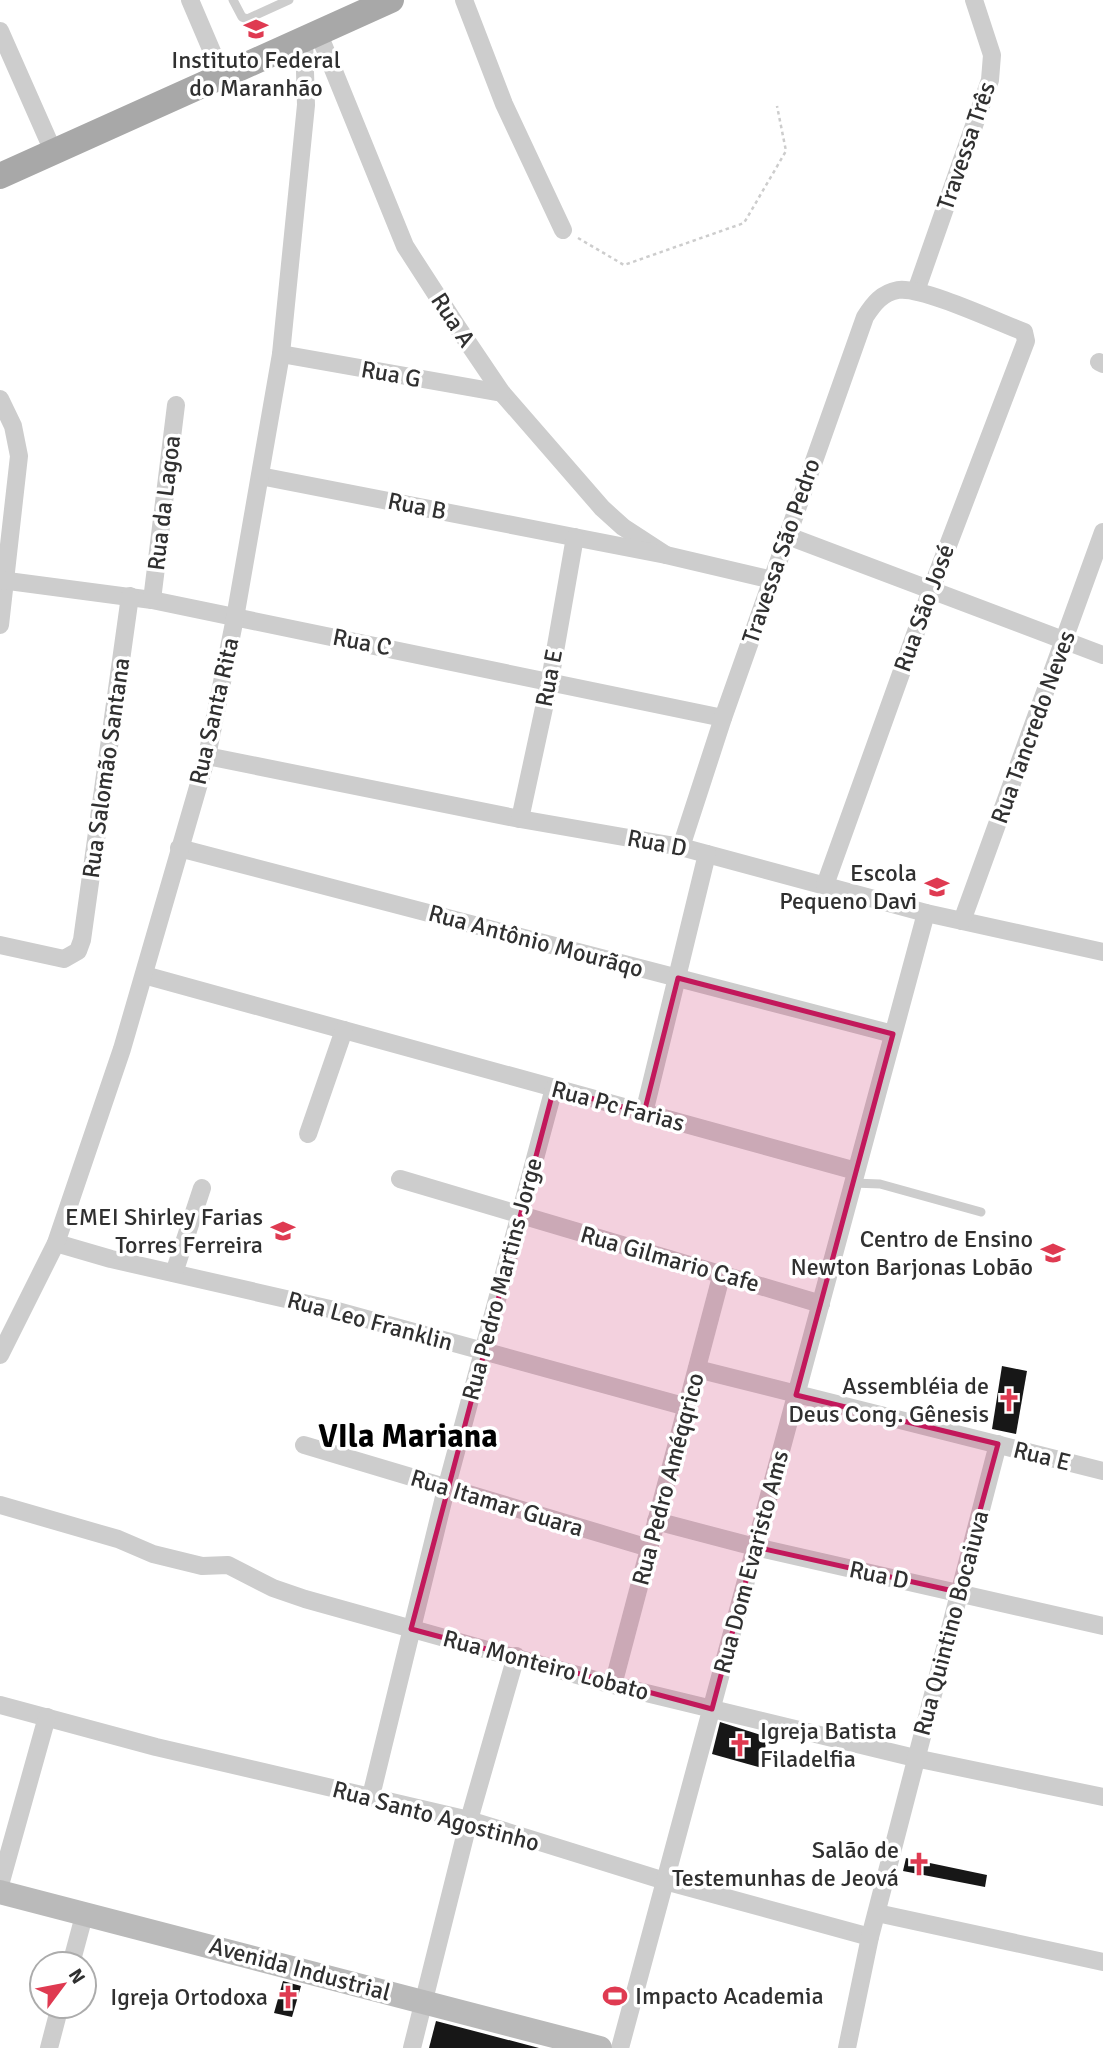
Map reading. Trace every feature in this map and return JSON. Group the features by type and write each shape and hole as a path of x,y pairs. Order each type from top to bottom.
{"main road":[{"path":"0,176 391,0"}],"street":[{"path":"190,0 222,75"},
{"path":"464,0 504,104 563,230"},
{"name":"Travessa Três","path":"916,291 990,80 992,55 974,0"},
{"path":"0,31 53,150"},
{"name":"Rua Santa Rita","path":"0,1355 56,1243 122,1049 206,756 234,618 281,354 311,35"},
{"name":"Rua A","path":"311,35 405,246 502,393 602,508 624,527 666,555"},
{"name":"Travessa São Pedro","path":"681,847 723,718 865,317 883,295 897,290 916,291"},
{"name":"Rua São José","path":"825,886 930,590 1026,341 1024,332 916,291"},
{"name":"Rua G","path":"281,354 502,393"},
{"path":"0,398 13,426 19,456 0,625"},
{"name":"Rua da Lagoa","path":"152,600 176,405"},
{"name":"Rua B","path":"260,476 575,537"},
{"name":"Rua Tancredo Neves","path":"962,921 1103,532"},
{"path":"788,536 1103,655"},
{"name":"Rua A","path":"575,537 774,580"},
{"name":"Rua E","path":"520,819 550,680 575,537"},
{"name":"Rua C","path":"4,580 152,600 550,680 723,718"},
{"name":"Rua Salomão Santana","path":"0,945 64,959 78,951 82,940 130,596"},
{"name":"Rua D","path":"206,756 520,819 681,847 926,913 1103,952"},
{"name":"Rua Antônio Mourãqo","path":"179,848 893,1034"},
{"path":"644,1113 707,854"},
{"name":"Rua Dom Evaristo Ams","path":"620,2048 926,913"},
{"name":"Rua Pc Farias","path":"144,975 644,1113 855,1177"},
{"path":"308,1134 344,1031"},
{"name":"Rua Pedro Martins Jorge","path":"371,1796 446,1489 554,1088"},
{"name":"Rua Gilmario Cafe","path":"400,1179 821,1304"},
{"path":"174,1273 202,1188"},
{"name":"Rua Leo Franklin","path":"56,1243 330,1309 687,1407"},
{"name":"Rua Pedro Améqqrico","path":"613,1685 722,1273"},
{"name":"Rua E","path":"697,1369 1103,1471"},
{"name":"Rua Quintino Bocaiuva","path":"846,2048 870,1937 915,1758 998,1444"},
{"name":"Rua Itamar Guara","path":"304,1445 649,1548"},
{"name":"Rua Monteiro Lobato","path":"0,1505 117,1539 153,1554 202,1566 228,1565 273,1588 305,1599 613,1685 915,1758 1103,1797"},
{"name":"Rua D","path":"656,1521 755,1547 1103,1626"},
{"path":"412,2048 469,1821 516,1656"},
{"name":"Rua Santo Agostinho","path":"0,1705 210,1760 469,1821 665,1881 870,1937"},
{"path":"0,1885 47,1717"},
{"name":"Avenida Industrial","path":"0,1892 600,2048"},
{"path":"75,1950 85,1912"},
{"path":"877,1913 1103,1962"},
{"path":"49,2048 56,2020"}],"lane":[{"path":"233,0 242,17 247,19 289,0"},
{"path":"855,1177 981,1212"}],"path":[{"path":"563,230 624,265 744,223 786,151 777,106"}],"highlighted area":[{"path":"678,978 893,1034 796,1395 998,1444 958,1592 755,1547 712,1709 411,1629 554,1088 644,1113"}],"building":[{"name":"Assembléia de Deus Cong. Gênesis","path":"1002,1366 1027,1371 1016,1434 992,1429"},
{"name":"Igreja Batista Filadelfia","path":"720,1722 767,1737 762,1768 712,1754"},
{"name":"Salão de Testemunhas de Jeová","path":"906,1858 987,1875 985,1887 903,1871"},
{"name":"Igreja Ortodoxa","path":"283,1981 301,1986 292,2017 274,2013"},
{"path":"436,2021 539,2048 429,2048"}],"place":[{"name":"Instituto Federal do Maranhão","path":"256,29"},
{"name":"Escola Pequeno Davi","path":"937,887"},
{"name":"EMEI Shirley Farias Torres Ferreira","path":"283,1231"},
{"name":"Centro de Ensino Newton Barjonas Lobão","path":"1053,1253"},
{"name":"Assembléia de Deus Cong. Gênesis","path":"1009,1400"},
{"name":"Igreja Batista Filadelfia","path":"740,1745"},
{"name":"Salão de Testemunhas de Jeová","path":"919,1864"},
{"name":"Impacto Academia","path":"615,1996"},
{"name":"Igreja Ortodoxa","path":"288,1997"}],"district":[{"name":"VIla Mariana","path":"408,1436"}]}
